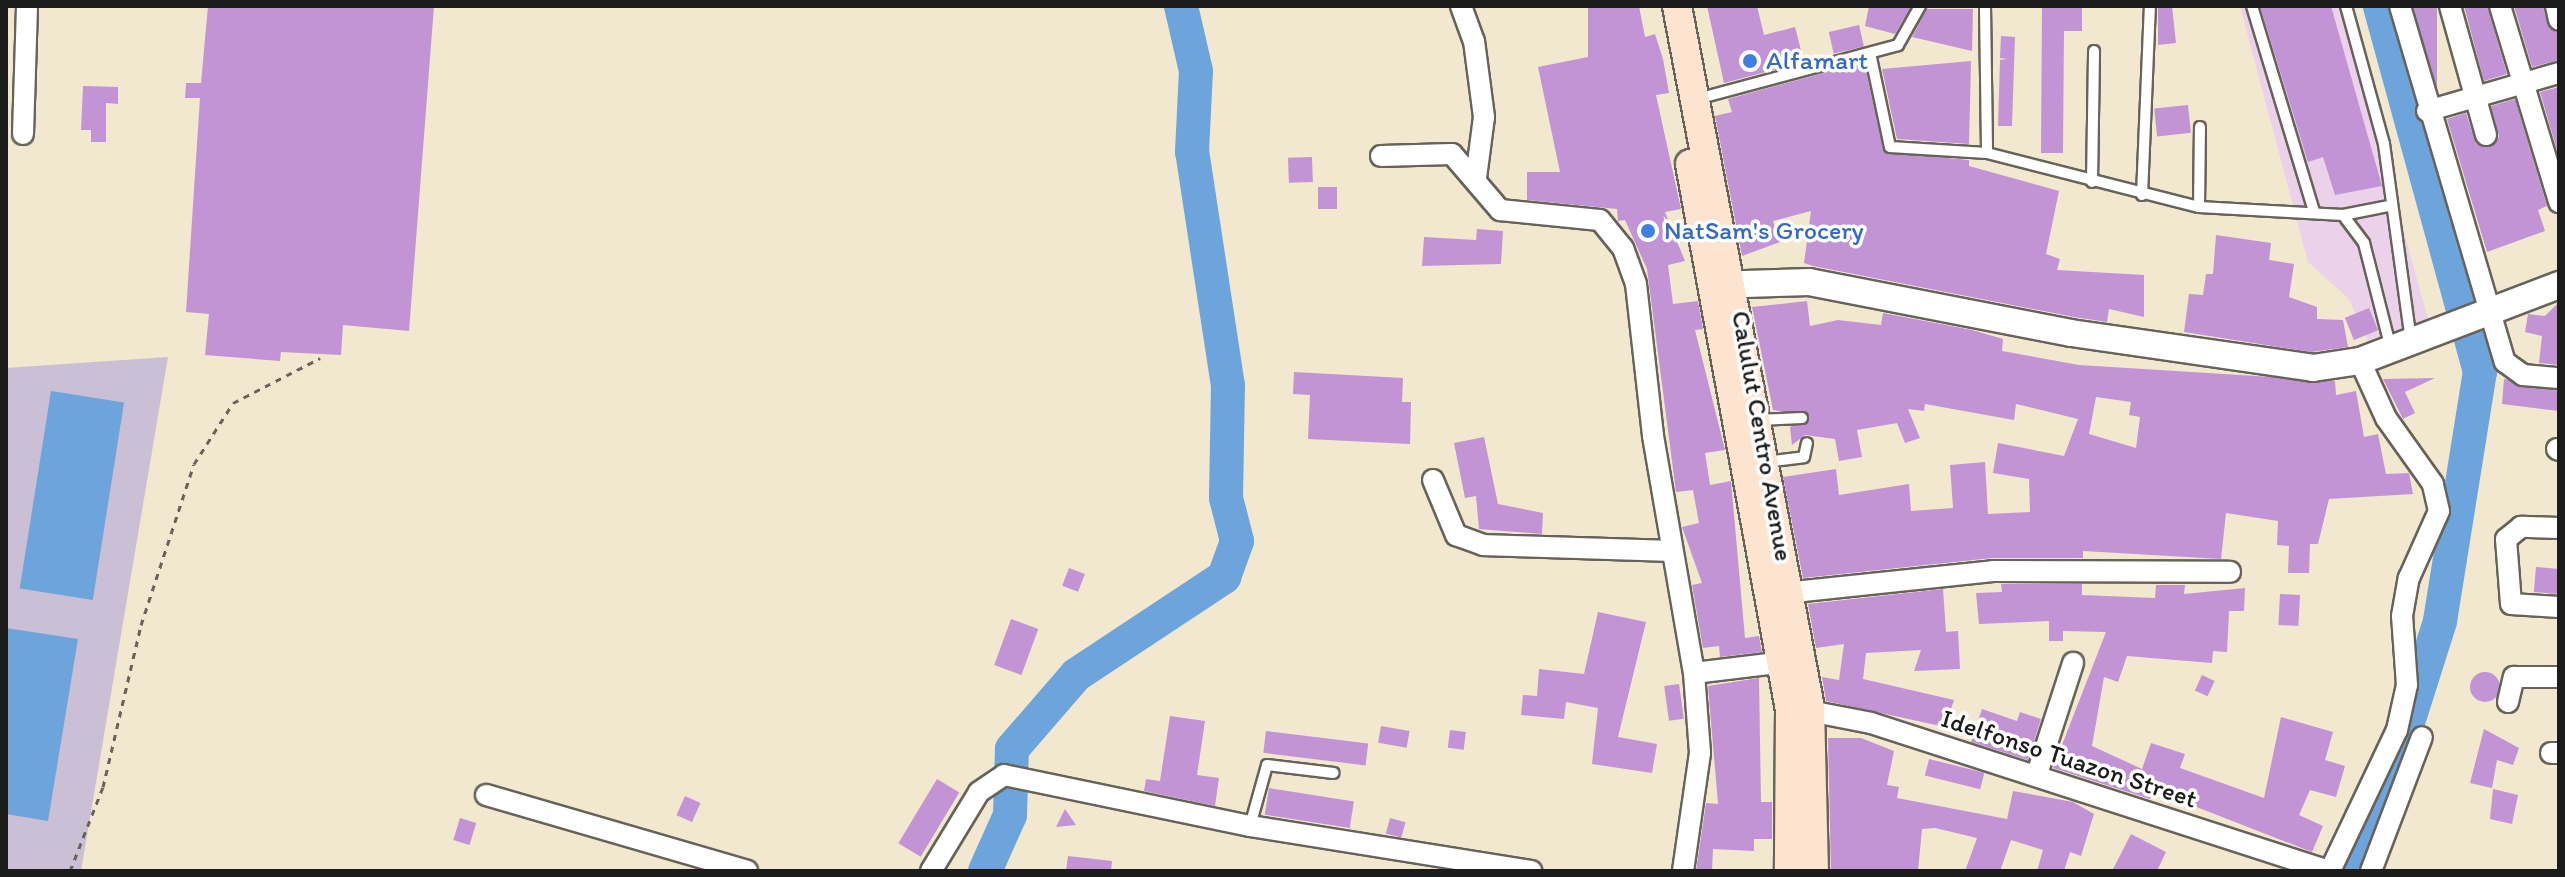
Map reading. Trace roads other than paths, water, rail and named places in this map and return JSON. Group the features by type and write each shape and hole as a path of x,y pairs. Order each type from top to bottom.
{"main road":[{"name":"Calulut Centro Avenue","path":"1659,6 1724,284"},
{"name":"Calulut Centro Avenue","path":"1677,6 1800,709 1814,871"},
{"name":"Calulut Centro Avenue","path":"1789,871 1800,709"}],"street":[{"path":"23,134 27,6"},
{"path":"1461,6 1474,41 1484,117 1476,178"},
{"path":"2400,6 2483,316 2512,371 2559,378"},
{"path":"2450,6 2473,99 2486,135"},
{"path":"2500,6 2521,85 2559,202"},
{"path":"2556,6 2559,20"},
{"path":"2427,111 2559,73"},
{"path":"1381,156 1452,154 1476,178 1500,210 1600,220 1623,248 1636,284 1671,551 1694,673 1700,753 1683,871"},
{"path":"1724,284 1809,282 2291,367 2360,361 2401,344 2440,334 2559,285"},
{"path":"2330,871 2397,730 2407,685 2402,616 2409,578 2439,511 2433,484 2386,418 2360,361"},
{"path":"1433,480 1456,535 1483,545 1671,551"},
{"path":"2559,528 2521,527 2506,539 2511,604 2559,607"},
{"path":"1781,593 1993,571 2230,572"},
{"path":"1694,673 1792,661"},
{"path":"2037,774 2073,663"},
{"path":"2508,702 2514,677 2559,677"},
{"name":"Idelfonso Tuazon Street","path":"1800,709 2037,774 2330,871"},
{"path":"2371,871 2422,737"},
{"path":"931,871 979,792 1014,777 1250,826 1531,871"},
{"path":"486,795 747,871"}],"lane":[{"path":"1695,100 1870,53 1908,36 1920,6"},
{"path":"1985,6 1987,153"},
{"path":"2142,195 2150,6"},
{"path":"2252,6 2314,211"},
{"path":"2346,6 2384,144 2389,206 2407,313 2401,344"},
{"path":"2092,182 2094,51"},
{"path":"1870,53 1890,147 1987,153 2142,195 2199,207 2343,215 2389,206"},
{"path":"2199,207 2200,127"},
{"path":"2343,215 2364,243 2388,320 2401,344"},
{"path":"2388,320 2407,313"},
{"path":"1750,421 1802,418"},
{"path":"1757,463 1804,457 1807,443"},
{"path":"1250,826 1267,765 1334,773"}],"water":[{"path":"51,391 124,403 93,600 20,589"},
{"path":"6,628 78,639 48,821 6,814"}],"waterway":[{"path":"985,871 1010,815 1012,749 1076,675 1224,577 1237,541 1226,498 1228,386 1192,152 1196,71 1181,6"},
{"path":"2348,871 2390,779 2440,621 2480,372 2380,6"}],"place":[{"name":"Alfamart","path":"1750,61"},
{"name":"NatSam's Grocery","path":"1648,231"}]}
